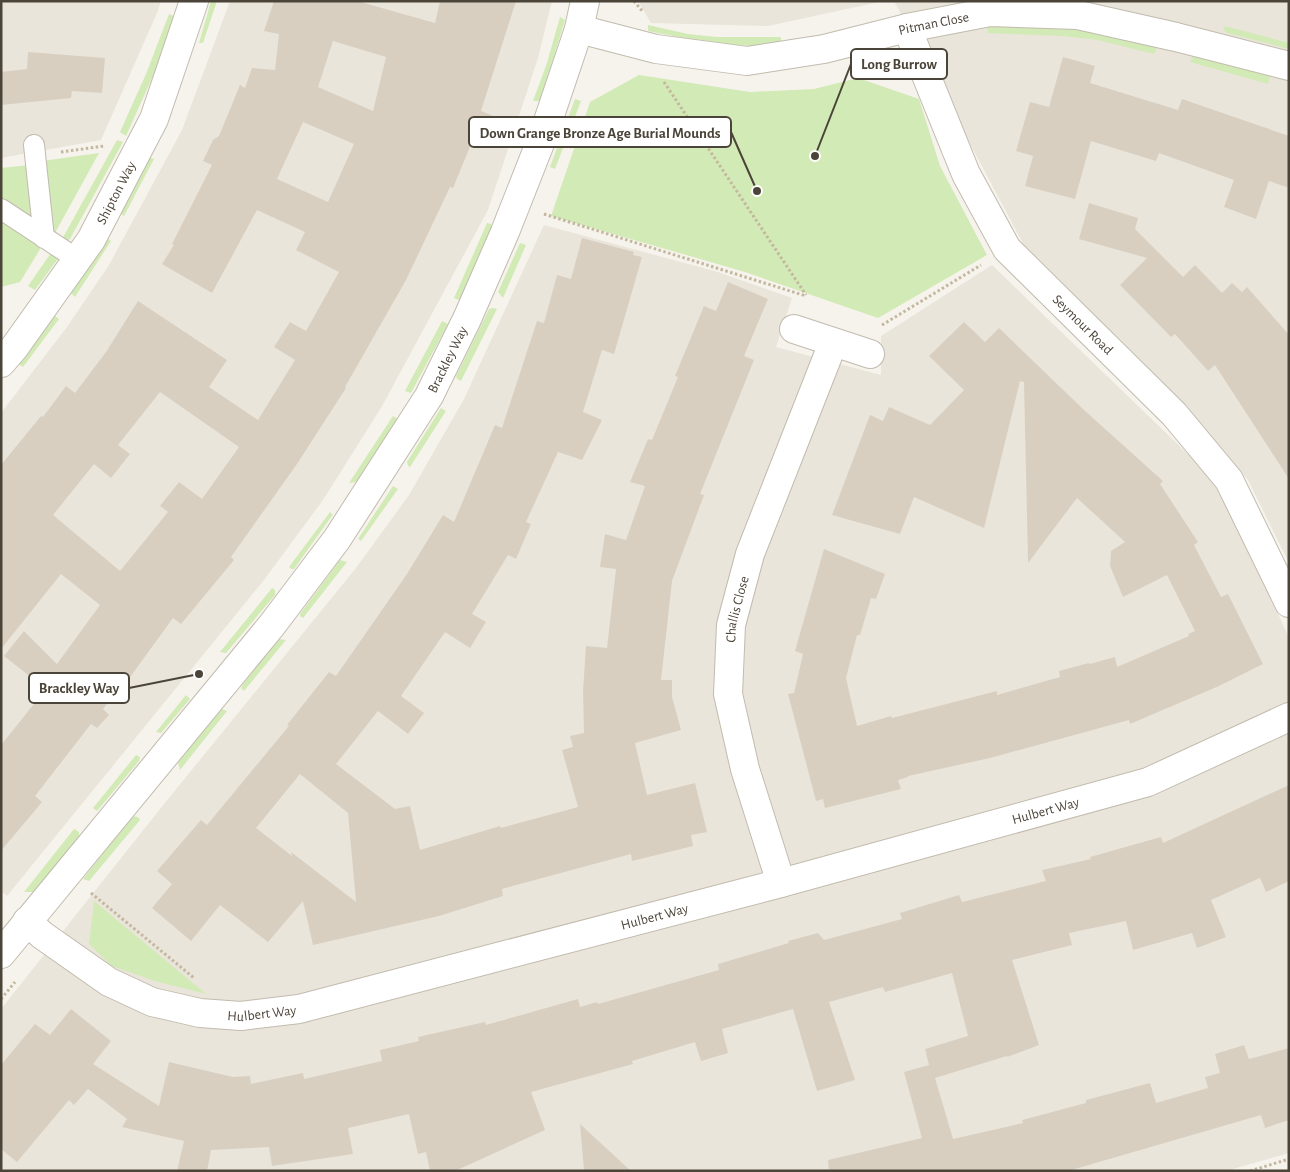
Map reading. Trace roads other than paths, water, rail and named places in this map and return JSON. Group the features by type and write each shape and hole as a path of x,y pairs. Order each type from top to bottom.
{"street":[{"name":"Shipton Way","path":"5,351 91,240 154,119 194,1"},
{"name":"Brackley Way","path":"1,954 272,625 337,539 429,396 505,232 544,133 579,29 585,1"},
{"name":"Pitman Close","path":"579,29 656,50 747,61 824,49 907,28 990,12 1078,15 1176,37 1289,66"},
{"name":"Seymour Road","path":"907,28 966,174 1007,249 1174,414 1229,480 1289,603"},
{"path":"794,329 870,354"},
{"name":"Challis Close","path":"781,883 746,769 728,694 731,625 750,554 833,343"},
{"name":"Hulbert Way","path":"27,921 42,935 109,982 152,1002 200,1013 241,1016 299,1009 781,883 1148,782 1289,717"}],"lane":[{"path":"34,145 44,238"},
{"path":"1,209 77,259"}],"place":[{"name":"Long Burrow","path":"815,156"},
{"name":"Down Grange Bronze Age Burial Mounds","path":"757,191"},
{"name":"Brackley Way","path":"199,674"}]}
